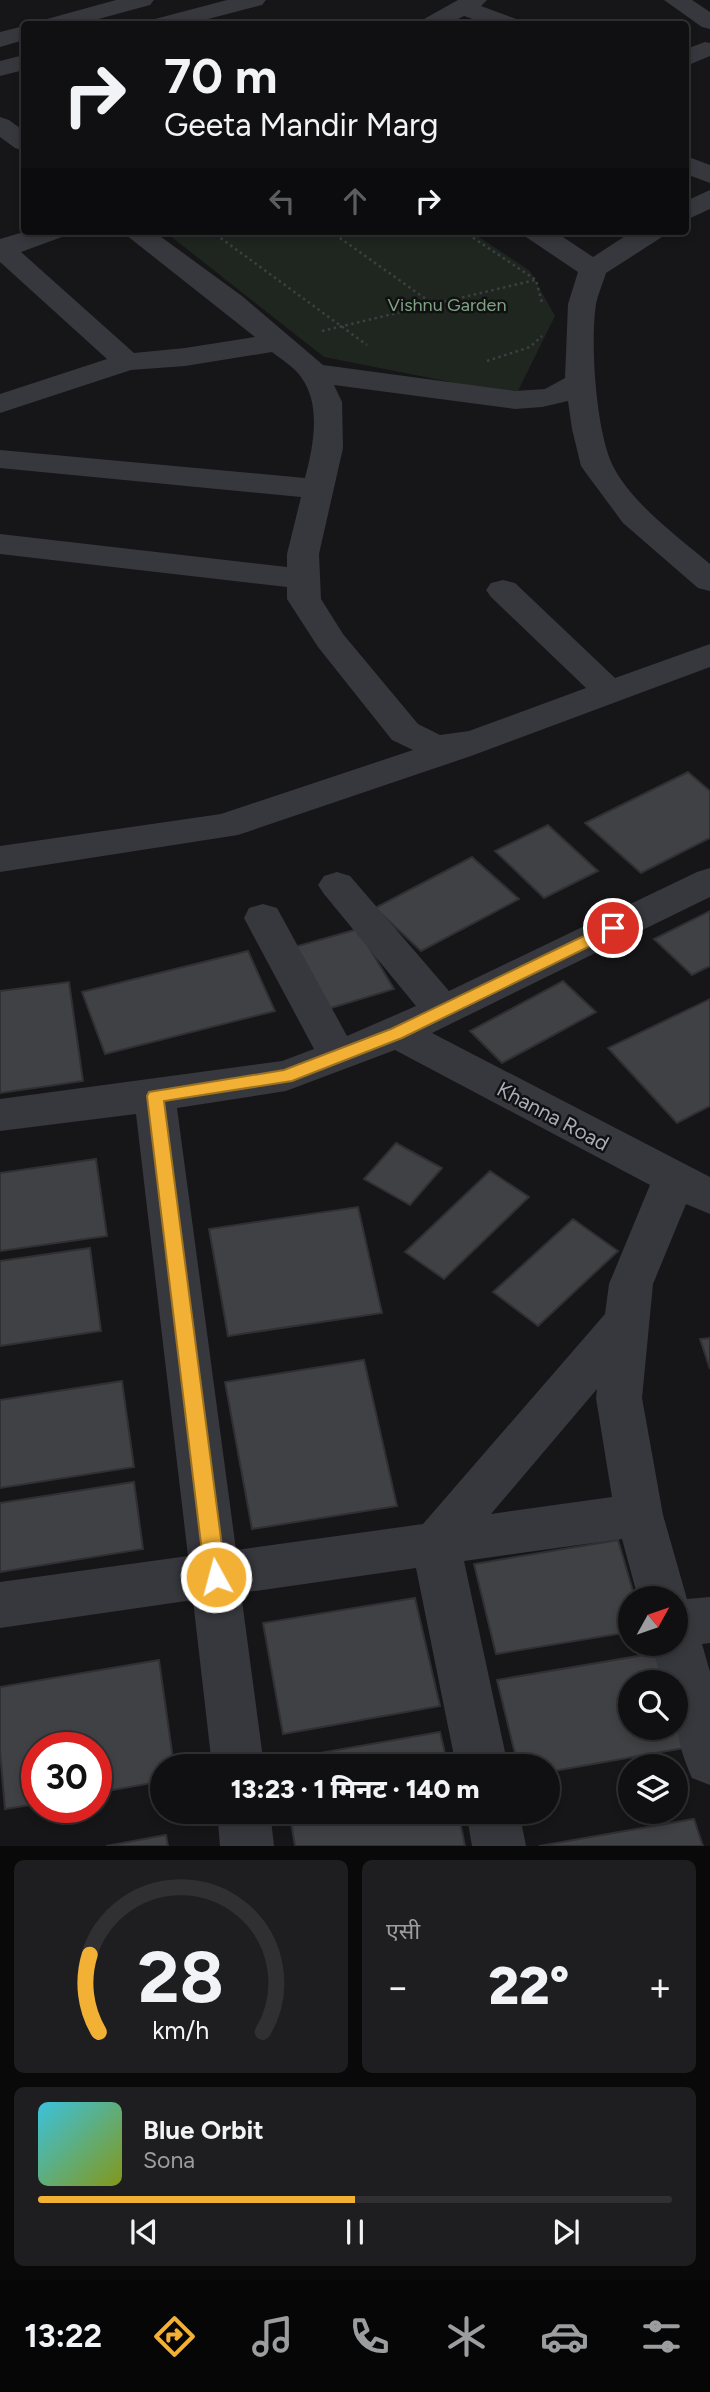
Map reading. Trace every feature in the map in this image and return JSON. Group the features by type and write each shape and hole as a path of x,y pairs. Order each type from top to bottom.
{"street":[{"path":"66,21 142,0"},
{"path":"167,0 189,18"},
{"path":"176,21 254,0"},
{"path":"676,0 710,22"},
{"path":"438,21 469,4 502,21"},
{"path":"0,40 21,34"},
{"path":"0,69 21,63"},
{"path":"689,165 710,174"},
{"path":"689,210 710,198"},
{"path":"41,235 1,249 127,362"},
{"path":"140,235 232,302 314,373 327,402 328,448 303,554 304,599 330,640 405,732 435,747 474,742"},
{"path":"542,235 593,269"},
{"path":"646,235 593,269 582,304 580,381 587,429 597,466 634,516 710,581"},
{"path":"3,399 127,362 184,357 277,342"},
{"path":"314,373 515,400 543,400 569,391 580,381"},
{"path":"0,459 318,489"},
{"path":"0,544 304,579"},
{"path":"503,590 610,692"},
{"path":"0,859 225,827 474,742 710,655"},
{"path":"0,1115 155,1096 286,1076 397,1033 710,881"},
{"path":"337,885 443,1011"},
{"path":"263,918 338,1056"},
{"name":"Khanna Road","path":"397,1033 692,1189"},
{"path":"155,1096 237,1754"},
{"path":"660,1586 639,1515 619,1398 631,1284 692,1189"},
{"path":"436,1544 626,1322"},
{"path":"0,1605 216,1577 639,1515"},
{"path":"436,1544 480,1754"},
{"path":"688,1622 710,1620"},
{"path":"680,1656 710,1760"},
{"path":"244,1824 247,1846"},
{"path":"495,1824 499,1846"}],"path":[{"path":"217,235 372,349"},
{"path":"336,235 433,304"},
{"path":"469,235 536,280 542,304"},
{"path":"277,342 536,280"},
{"path":"483,362 530,347 549,329"}],"green space":[{"name":"Vishnu Garden","path":"169,235 476,235 530,271 555,316 516,395 324,357"}],"building":[{"path":"688,772 710,791 710,838 641,873 585,823"},
{"path":"548,825 598,871 544,898 495,851"},
{"path":"472,857 519,899 421,951 375,908"},
{"path":"710,911 710,966 692,975 654,939"},
{"path":"358,929 394,989 321,1011 287,949"},
{"path":"248,951 275,1011 105,1054 82,992"},
{"path":"563,981 596,1012 502,1063 470,1031"},
{"path":"69,982 83,1081 0,1093 0,991"},
{"path":"710,999 710,1106 677,1123 608,1048"},
{"path":"396,1143 442,1168 410,1205 364,1179"},
{"path":"96,1159 107,1236 0,1251 0,1173"},
{"path":"490,1171 529,1197 444,1279 405,1252"},
{"path":"358,1207 382,1313 228,1336 209,1229"},
{"path":"573,1219 618,1251 538,1326 493,1292"},
{"path":"90,1248 101,1331 0,1346 0,1261"},
{"path":"710,1338 710,1369 700,1339"},
{"path":"364,1360 397,1506 252,1529 225,1382"},
{"path":"122,1381 134,1467 0,1488 0,1400"},
{"path":"134,1482 143,1549 0,1572 0,1503"},
{"path":"618,1540 631,1586 618,1586 618,1634 496,1654 474,1564"},
{"path":"415,1598 440,1706 283,1734 263,1623"},
{"path":"638,1656 657,1656 661,1670 618,1670 618,1740 682,1740 684,1748 650,1754 618,1754 618,1760 560,1770 560,1754 515,1754 497,1680"},
{"path":"159,1660 172,1754 150,1754 150,1783 112,1790 112,1732 21,1732 21,1806 5,1809 0,1751 0,1687"},
{"path":"440,1732 445,1754 314,1754"},
{"path":"694,1819 703,1846 539,1846 665,1824 688,1824 688,1820"},
{"path":"291,1824 461,1824 465,1846 295,1846"},
{"path":"166,1835 168,1846 106,1846"}],"route":[{"path":"216,1577 155,1096 286,1076 397,1033 613,928"}]}
